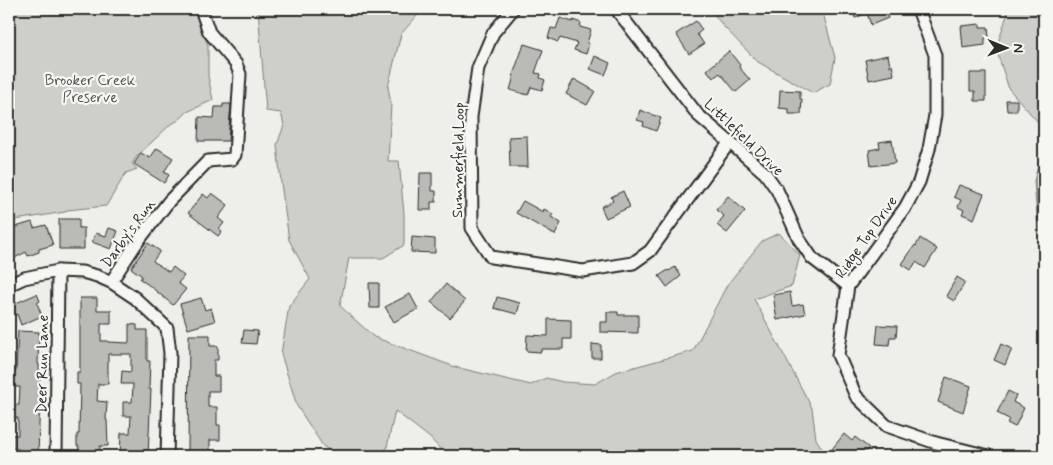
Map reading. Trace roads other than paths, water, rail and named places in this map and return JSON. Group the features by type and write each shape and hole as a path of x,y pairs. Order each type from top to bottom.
{"street":[{"name":"Darby's Run","path":"111,282 136,244 169,201 208,161 232,159 236,155 236,124 240,74 236,64 209,32 201,9"},
{"name":"Summerfield Loop","path":"513,9 493,33 478,68 472,118 472,228 491,257 583,271 633,263 650,250 729,143"},
{"name":"Littlefield Drive","path":"616,9 698,115 764,172 777,190 799,239 812,258 848,286"},
{"name":"Ridge Top Drive","path":"918,9 935,56 935,116 929,149 919,182 905,208 848,286 838,355 856,396 887,426 936,443 989,456"},
{"path":"9,285 24,278 58,271 82,272 97,276 111,282 135,298 166,328 170,353 167,456"},
{"name":"Deer Run Lane","path":"56,456 58,271"}],"park label":[{"name":"Brooker Creek Preserve","path":"90,88"}]}
